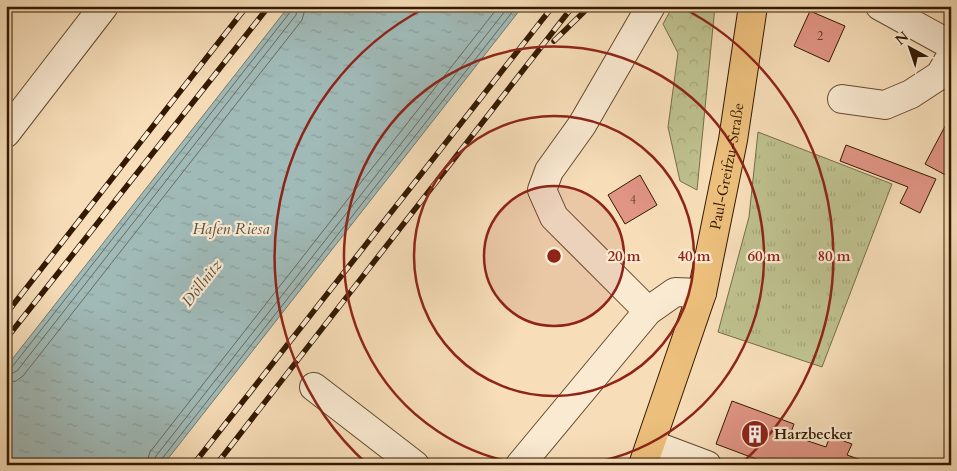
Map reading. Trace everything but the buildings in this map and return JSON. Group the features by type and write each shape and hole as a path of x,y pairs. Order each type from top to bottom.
{"main road":[{"name":"Paul-Greifzu-Straße","path":"647,454 702,293 733,140 753,6"}],"street":[{"path":"6,133 104,6"},
{"path":"648,312 554,217 542,190 549,171 582,125 651,6"},
{"path":"880,6 951,45"},
{"path":"842,99 885,105 912,94 940,75 951,56"},
{"path":"520,465 648,312 675,292 702,293"},
{"path":"314,387 414,465"},
{"path":"647,454 706,465"}],"green space":[{"path":"673,6 715,6 697,190 680,181 668,127 678,53 663,24"},
{"path":"758,132 892,184 822,367 718,332 749,217"}],"water":[{"name":"Hafen Riesa","path":"289,6 523,6 163,465 6,465 6,367"}],"railway":[{"path":"6,314 247,6"},
{"path":"6,339 269,6"},
{"path":"193,465 553,6"},
{"path":"216,465 573,6"},
{"path":"554,41 590,6"}],"place":[{"name":"Harzbecker","path":"755,434"}],"water label":[{"name":"Döllnitz","path":"202,283"}]}
